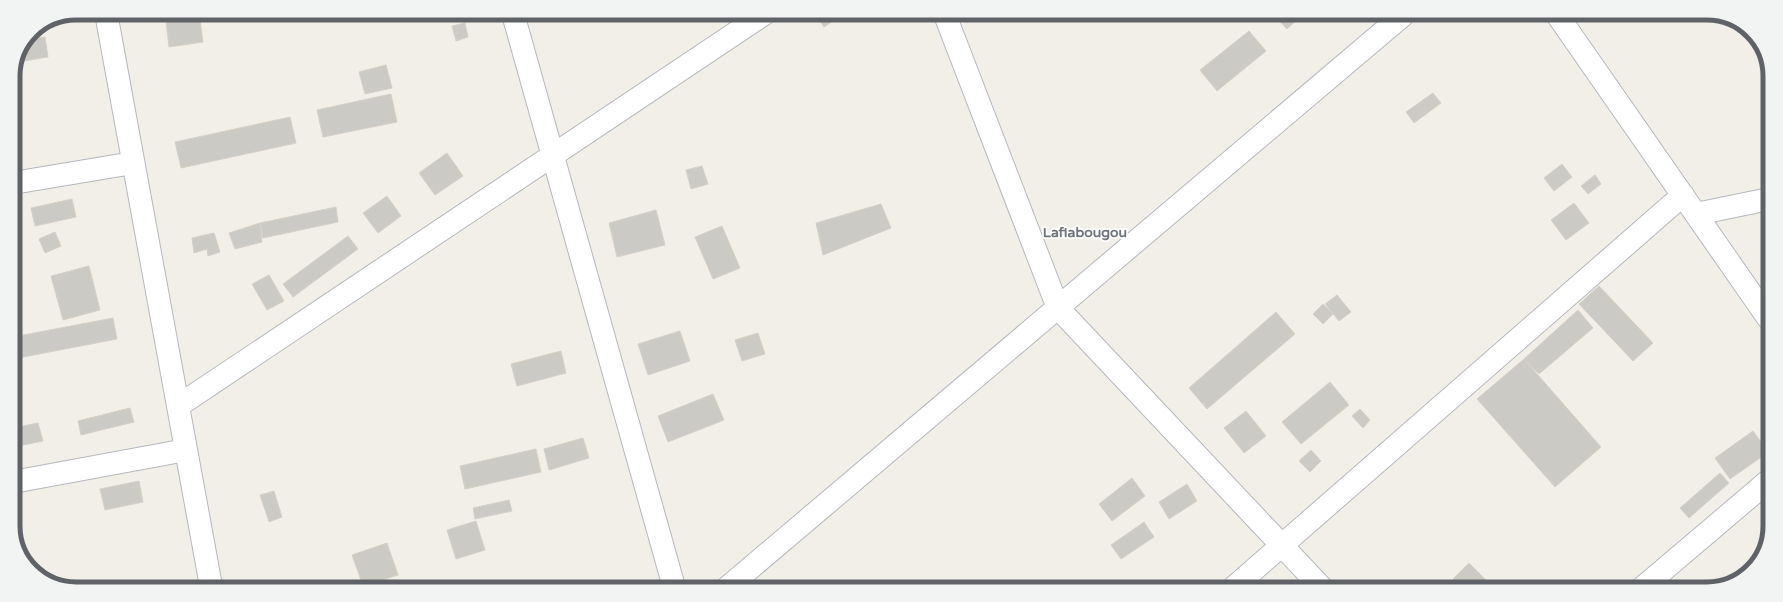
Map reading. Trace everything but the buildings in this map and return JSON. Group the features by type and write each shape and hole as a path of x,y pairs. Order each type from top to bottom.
{"street":[{"path":"107,20 210,582"},
{"path":"514,20 673,582"},
{"path":"178,406 755,20"},
{"path":"947,20 1058,308 1316,582"},
{"path":"734,582 1397,20"},
{"path":"1561,20 1763,311"},
{"path":"20,182 133,163"},
{"path":"1240,582 1683,195"},
{"path":"1696,214 1763,200"},
{"path":"20,481 186,450"},
{"path":"1649,582 1763,485"}],"district":[{"name":"Lafiabougou","path":"1085,232"}]}
